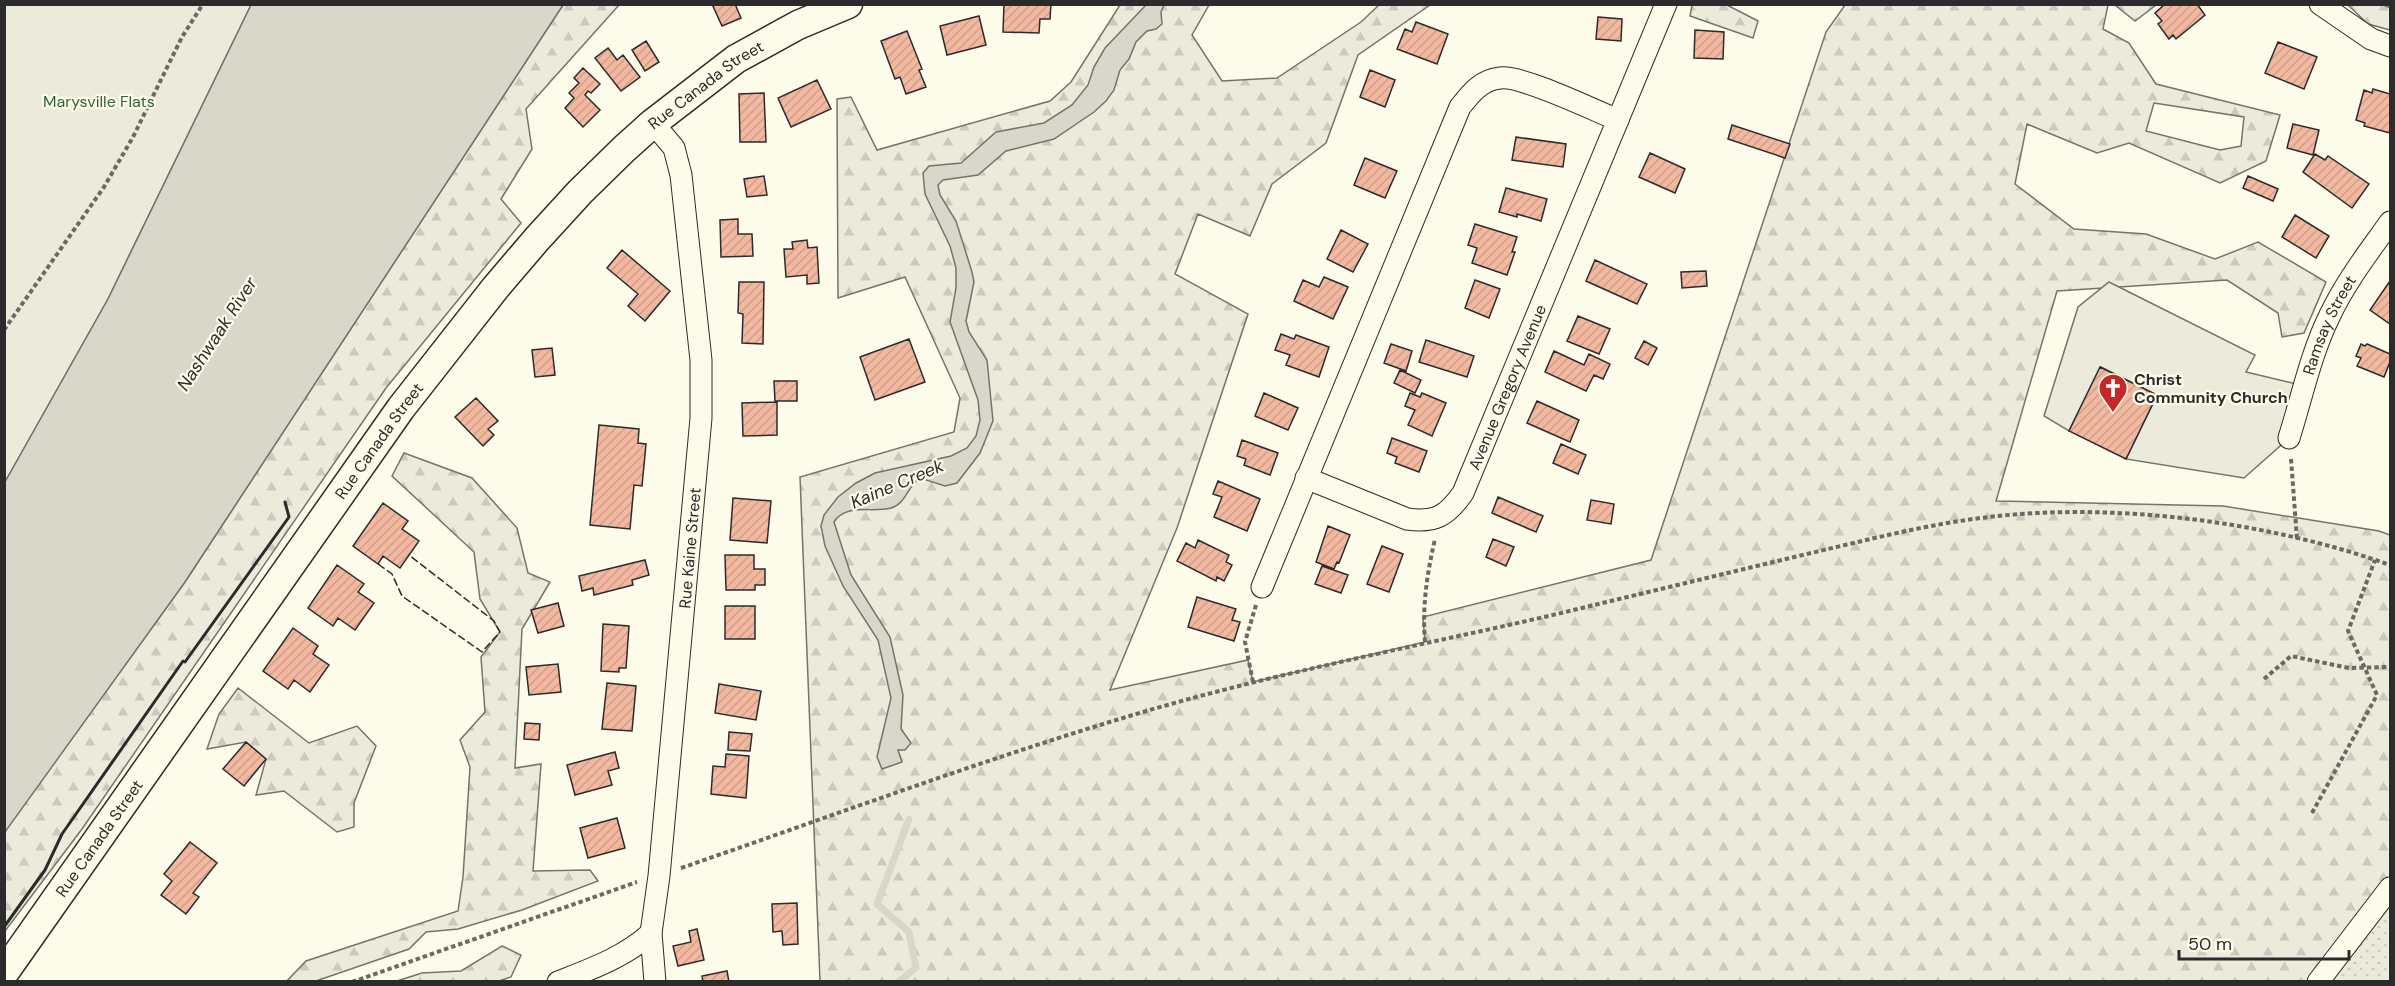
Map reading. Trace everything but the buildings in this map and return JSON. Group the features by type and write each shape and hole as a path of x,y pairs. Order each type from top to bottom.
{"main road":[{"name":"Rue Canada Street","path":"4,973 401,408 537,239 580,192 653,123 736,59 798,25 848,4"}],"street":[{"name":"Avenue Gregory Avenue","path":"1440,517 1454,507 1463,493 1666,4"},
{"path":"2320,4 2371,39 2391,46"},
{"path":"1262,587 1460,107 1484,82 1501,77 1520,80 1618,120"},
{"name":"Rue Kaine Street","path":"653,123 674,148 681,175 702,391 690,552 651,933 655,981"},
{"name":"Ramsay Street","path":"2289,438 2329,316 2351,278 2391,222"},
{"path":"1306,478 1407,519 1424,521 1440,517"},
{"path":"2318,981 2391,888"},
{"path":"558,981 618,957 638,945 651,933"}],"path":[{"path":"4,330 104,187 133,137 182,38 203,4"},
{"path":"2289,438 2297,539"},
{"path":"672,871 1026,749 1143,712 1253,682 1888,535 1988,517 2082,512 2167,517 2297,539 2391,565"},
{"path":"1425,642 1423,617 1425,584 1440,517"},
{"path":"2312,813 2377,695 2348,631 2375,560"},
{"path":"1253,682 1245,642 1262,587"},
{"path":"2264,679 2292,656 2349,668 2391,667"},
{"path":"352,981 644,880"}],"green space":[{"name":"Marysville Flats","path":"5,5 251,5 108,299 5,482"},
{"path":"563,5 619,5 526,109 532,149 501,199 521,223 386,388 82,829 5,931 4,832 185,582"},
{"path":"1120,5 1209,5 1192,35 1222,81 1277,78 1361,22 1379,5 1430,5 1358,55 1326,143 1272,184 1250,236 1198,214 1175,274 1248,314 1177,528 1110,690 1248,660 1253,682 1425,642 1423,617 1651,560 1826,32 1845,5 2108,5 2103,29 2129,43 2156,84 2280,115 2266,161 2220,183 2129,143 2097,153 2027,124 2015,184 2074,229 2146,234 2215,259 2258,242 2326,282 2304,333 2282,337 2278,313 2227,280 2057,291 1996,501 2223,506 2379,531 2390,535 2390,888 2318,981 820,981 800,477 954,432 960,398 905,277 838,298 837,99 851,97 877,150 1050,101 1071,82","holes":["2154,103 2244,117 2241,146 2220,150 2146,131"]},
{"path":"1692,5 1727,5 1758,21 1753,38 1690,16"},
{"path":"2115,5 2156,5 2135,21"},
{"path":"2348,5 2384,5 2390,8 2390,30 2368,24"},
{"path":"404,453 472,478 517,528 528,573 550,582 522,629 515,768 541,764 533,871 590,870 598,881 522,910 458,929 426,932 409,949 316,981 286,982 306,961 458,911 463,877 470,767 460,740 485,712 481,657 500,632 480,599 474,552 392,476"},
{"path":"238,688 309,743 357,726 376,746 354,803 354,827 337,832 284,791 256,795 266,759 246,742 207,749 219,714"},
{"path":"2390,888 2390,981 2318,981"},
{"path":"502,946 521,955 511,977 499,981 397,981 422,973 461,971"}],"shaded area":[{"path":"2109,282 2255,355 2246,372 2305,386 2289,438 2244,478 2126,459 2157,395 2101,367 2069,431 2044,416 2078,307"}],"water":[{"name":"Nashwaak River","path":"251,5 563,5 185,582 5,832 5,482 108,299"},
{"path":"1146,5 1164,5 1161,12 1162,24 1156,29 1147,31 1136,42 1129,59 1120,70 1114,90 1094,112 1054,139 1006,151 978,175 943,180 938,185 940,195 956,221 972,272 974,282 966,321 969,332 987,360 993,421 980,453 957,483 945,486 920,478 896,506 845,512 834,522 851,575 890,637 903,695 901,729 911,743 905,750 898,750 902,762 882,769 877,757 891,698 878,640 843,586 825,546 821,526 824,515 838,497 856,483 875,473 951,456 967,448 976,436 980,420 978,400 950,322 956,288 956,268 950,246 925,194 923,173 929,166 961,163 996,132 1044,123 1072,105 1088,85 1094,67 1105,48"}],"waterway":[{"name":"Kaine Creek","path":"898,982 916,968 909,932 877,904 909,819"}],"fence":[{"path":"378,564 392,574 402,596 482,652 500,632 494,621 409,555"}],"wall":[{"path":"4,927 45,870 62,834 183,661 185,662 289,517 285,502"}],"place":[{"name":"Christ Community Church","path":"2113,414"}]}
